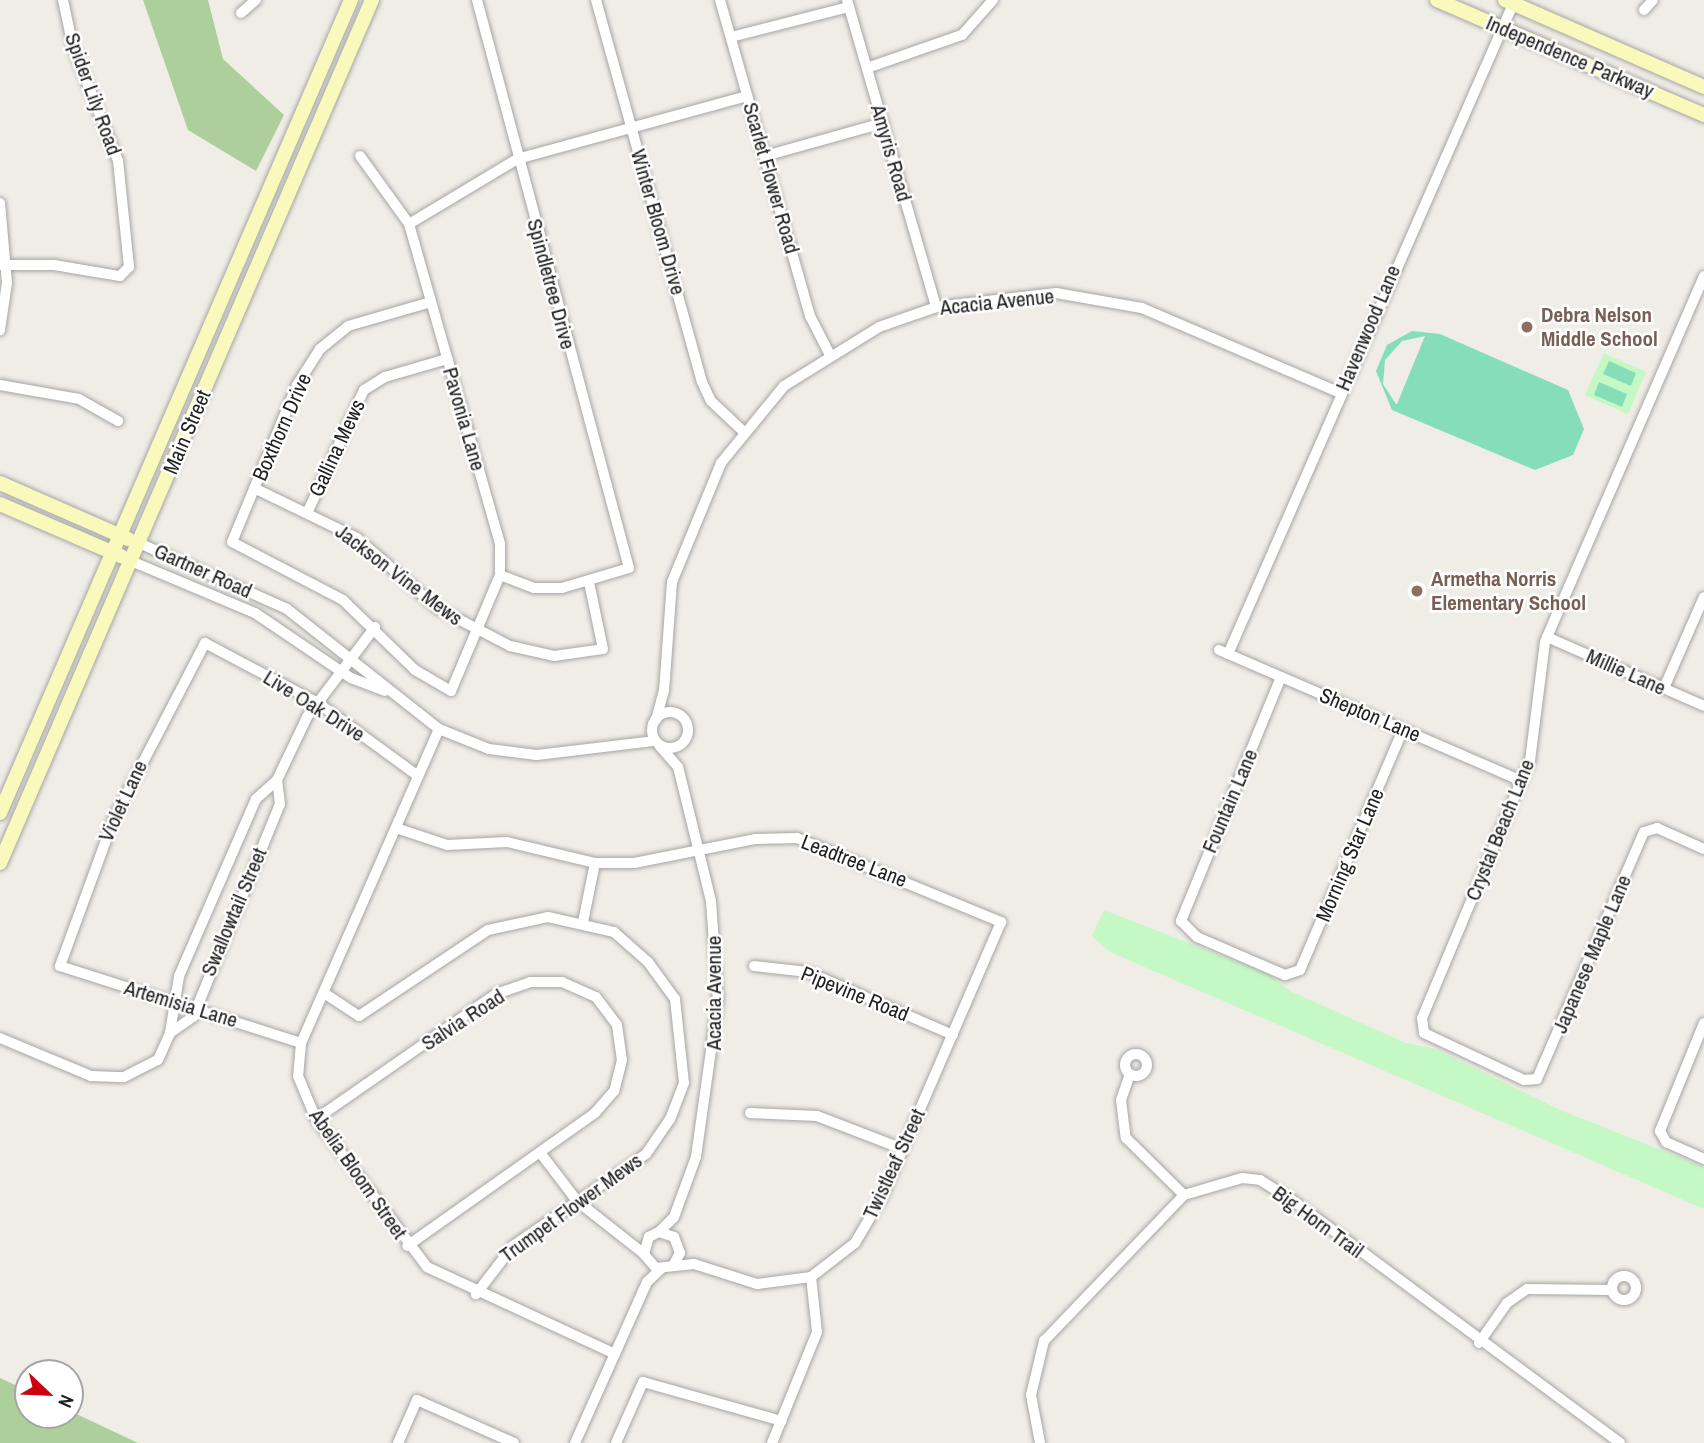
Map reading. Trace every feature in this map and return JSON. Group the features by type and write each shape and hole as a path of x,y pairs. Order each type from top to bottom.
{"main road":[{"name":"Main Street","path":"0,813 351,0"},
{"name":"Main Street","path":"0,863 372,0"},
{"name":"Independence Parkway","path":"1437,0 1704,115"},
{"name":"Independence Parkway","path":"1509,2 1704,87"},
{"name":"Gartner Road","path":"0,483 139,543"},
{"name":"Gartner Road","path":"0,504 131,561"}],"street":[{"name":"Spider Lily Road","path":"3,265 120,276 126,271 127,215 118,161 76,54 63,0"},
{"path":"241,13 256,0"},
{"name":"Spindletree Drive","path":"477,0 517,159 629,568 589,582"},
{"name":"Winter Bloom Drive","path":"596,0 702,382 711,401 743,431"},
{"name":"Scarlet Flower Road","path":"720,0 810,316 829,353"},
{"path":"867,68 962,35 993,0"},
{"path":"1644,10 1653,0"},
{"name":"Havenwood Lane","path":"1224,652 1502,29 1509,2"},
{"path":"731,37 848,4"},
{"name":"Amyris Road","path":"848,4 936,307"},
{"path":"409,224 517,159 747,96"},
{"path":"765,156 883,124"},
{"name":"Pavonia Lane","path":"360,156 409,224 500,544 500,576 450,691 415,670 375,627"},
{"path":"0,203 3,265 0,330"},
{"name":"Crystal Beach Lane","path":"1533,1080 1422,1030 1522,781 1534,744 1548,637 1704,276"},
{"name":"Acacia Avenue","path":"664,691 666,618 682,545 700,502 743,431 783,386 829,353 936,307 1056,293 1142,308 1340,393"},
{"name":"Boxthorn Drive","path":"375,627 308,579 232,542 297,385 320,349 348,326 431,302"},
{"name":"Gallina Mews","path":"308,511 364,390 385,376 447,359"},
{"path":"0,385 79,399 118,421"},
{"name":"Jackson Vine Mews","path":"254,488 308,511 357,538 437,608 475,632 554,656 603,649 589,582"},
{"name":"Gartner Road","path":"139,543 288,609 353,656 385,691"},
{"name":"Gartner Road","path":"131,561 255,613 342,671 385,691 439,729 489,749 537,755 625,740"},
{"path":"500,576 534,588 589,582"},
{"path":"1664,688 1704,597"},
{"name":"Swallowtail Street","path":"0,1038 91,1076 124,1077 158,1060 170,1033 173,1001 256,799 277,780 318,703 375,627"},
{"name":"Millie Lane","path":"1548,637 1704,706"},
{"name":"Live Oak Drive","path":"205,643 318,703 418,776"},
{"name":"Violet Lane","path":"60,966 115,816 205,643"},
{"name":"Shepton Lane","path":"1224,652 1522,781"},
{"name":"Fountain Lane","path":"1281,677 1181,925 1292,976"},
{"path":"664,691 674,712 687,727 678,767"},
{"path":"664,691 654,723 658,744 678,767"},
{"path":"625,740 674,712"},
{"name":"Abelia Bloom Street","path":"439,729 302,1043 298,1076 316,1119 407,1246 426,1267 476,1294 615,1354"},
{"name":"Morning Star Lane","path":"1292,976 1303,966 1403,730"},
{"path":"625,740 658,744 673,749 684,739"},
{"name":"Acacia Avenue","path":"674,1237 674,1217 698,1148 716,1039 715,933 678,767"},
{"name":"Swallowtail Street","path":"170,1033 188,1024 196,1008 280,804 277,780"},
{"name":"Leadtree Lane","path":"396,828 447,845 507,842 595,863 699,852 755,839 797,838 1001,922"},
{"name":"Japanese Maple Lane","path":"1533,1080 1543,1072 1639,840 1651,828 1704,849"},
{"path":"583,922 595,863"},
{"name":"Trumpet Flower Mews","path":"324,993 359,1016 488,930 548,917 583,922 614,932 649,961 675,999 684,1083 646,1154 513,1246 476,1294"},
{"name":"Twistleaf Street","path":"811,1277 855,1243 903,1149 1001,922"},
{"name":"Artemisia Lane","path":"60,966 302,1043"},
{"name":"Pipevine Road","path":"754,966 808,972 953,1035"},
{"name":"Salvia Road","path":"316,1119 496,994 530,982 562,982 596,997 617,1025 622,1060 614,1091 542,1155 407,1246"},
{"path":"1704,1023 1661,1136 1704,1159"},
{"path":"1130,1074 1121,1100 1126,1138 1184,1195"},
{"path":"750,1113 817,1116 903,1149"},
{"path":"542,1155 577,1201 630,1237 645,1257 662,1268"},
{"name":"Big Horn Trail","path":"1040,1443 1031,1395 1044,1341 1184,1195 1232,1179 1266,1183 1479,1343 1620,1443"},
{"name":"Acacia Avenue","path":"656,1233 674,1217"},
{"path":"630,1237 656,1233 674,1237 694,1264"},
{"path":"647,1282 645,1257 656,1233"},
{"path":"674,1264 680,1247"},
{"path":"575,1443 647,1282 662,1268 674,1264 694,1264 757,1283 811,1277 817,1332 772,1443"},
{"path":"1479,1343 1507,1303 1527,1289 1612,1290"},
{"path":"616,1443 643,1382 782,1421"},
{"path":"398,1443 417,1400 514,1443"}],"green space":[{"path":"143,0 208,0 223,59 284,115 256,171 188,130"},
{"path":"1412,331 1440,334 1568,390 1584,429 1573,455 1535,470 1392,410 1376,371 1387,345","holes":["1425,336 1397,404 1383,384 1385,360 1402,341"]},
{"path":"1604,353 1646,372 1628,414 1585,395"},
{"path":"1609,361 1636,373 1631,386 1603,374"},
{"path":"1599,382 1627,394 1622,407 1594,395"},
{"path":"1104,910 1269,974 1290,991 1406,1043 1436,1049 1560,1110 1704,1167 1704,1209 1110,952 1092,936"},
{"path":"0,1378 14,1384 14,1429 84,1429 84,1418 138,1443 0,1443"}],"place":[{"name":"Debra Nelson Middle School","path":"1527,327"},
{"name":"Armetha Norris Elementary School","path":"1417,591"}]}
